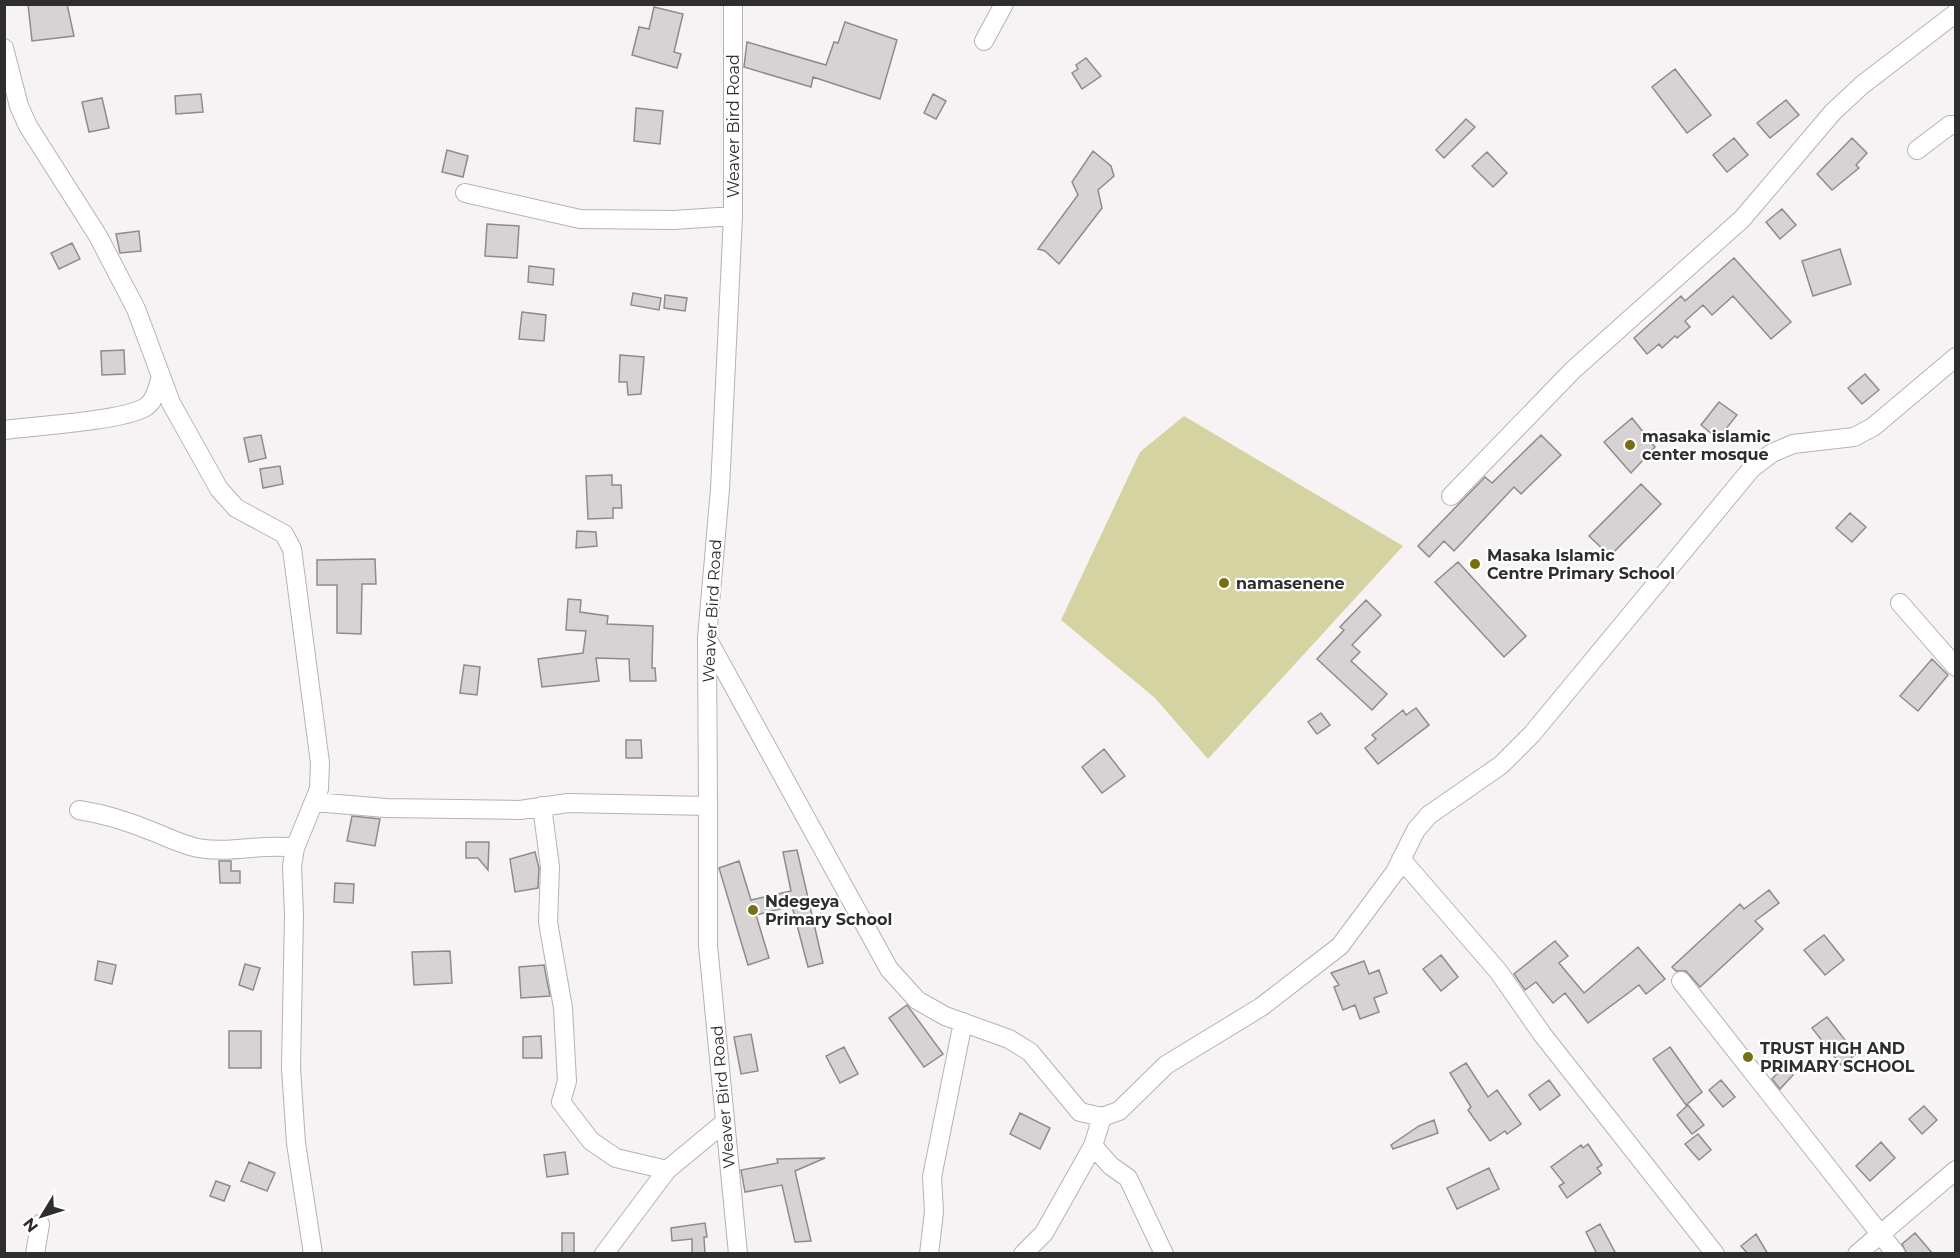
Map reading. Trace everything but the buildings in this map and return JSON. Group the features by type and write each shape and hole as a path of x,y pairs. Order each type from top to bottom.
{"street":[{"name":"Weaver Bird Road","path":"733,4 733,216 720,489 707,638 708,945 738,1254"},
{"path":"984,41 1004,4"},
{"path":"1451,496 1573,370 1742,219 1840,105 1862,85 1956,13"},
{"path":"4,48 19,106 28,126 104,247 136,309 171,403 219,489 236,508 284,534 292,549 320,763 319,789 296,848 292,867 294,915 291,1068 296,1143 313,1254"},
{"path":"1917,150 1950,125 1956,125"},
{"path":"465,193 580,219 674,220 733,216"},
{"path":"707,638 889,969 917,1000 945,1016 1010,1039 1030,1052 1080,1112 1102,1117 1119,1112 1166,1065 1261,1007 1340,946 1395,872 1416,830 1429,815 1502,765 1532,734 1752,468 1772,453 1793,444 1854,437 1873,427 1956,357"},
{"path":"4,430 112,416 144,408 156,394 161,376"},
{"path":"1900,603 1956,667"},
{"path":"314,802 386,808 520,810 568,803 708,806"},
{"path":"542,806 550,867 548,922 564,1019 567,1081 561,1102 591,1141 616,1158 668,1170"},
{"path":"79,810 122,819 185,845 201,848 219,850 265,845 296,848"},
{"path":"1401,859 1498,971 1542,1034 1715,1254"},
{"path":"1681,981 1896,1254"},
{"path":"929,1254 934,1212 932,1178 963,1022"},
{"path":"1023,1254 1044,1233 1093,1146 1102,1117"},
{"path":"604,1254 668,1170 725,1122"},
{"path":"1093,1146 1111,1166 1128,1178 1164,1254"},
{"path":"1857,1254 1956,1170"},
{"path":"35,1254 40,1224"}],"shaded area":[{"name":"namasenene","path":"1184,416 1403,546 1208,759 1155,698 1061,620 1140,452"}],"place":[{"name":"masaka islamic center mosque","path":"1630,445"},
{"name":"Masaka Islamic Centre Primary School","path":"1475,564"},
{"name":"namasenene","path":"1224,583"},
{"name":"Ndegeya Primary School","path":"753,910"},
{"name":"TRUST HIGH AND PRIMARY SCHOOL","path":"1748,1057"}]}
